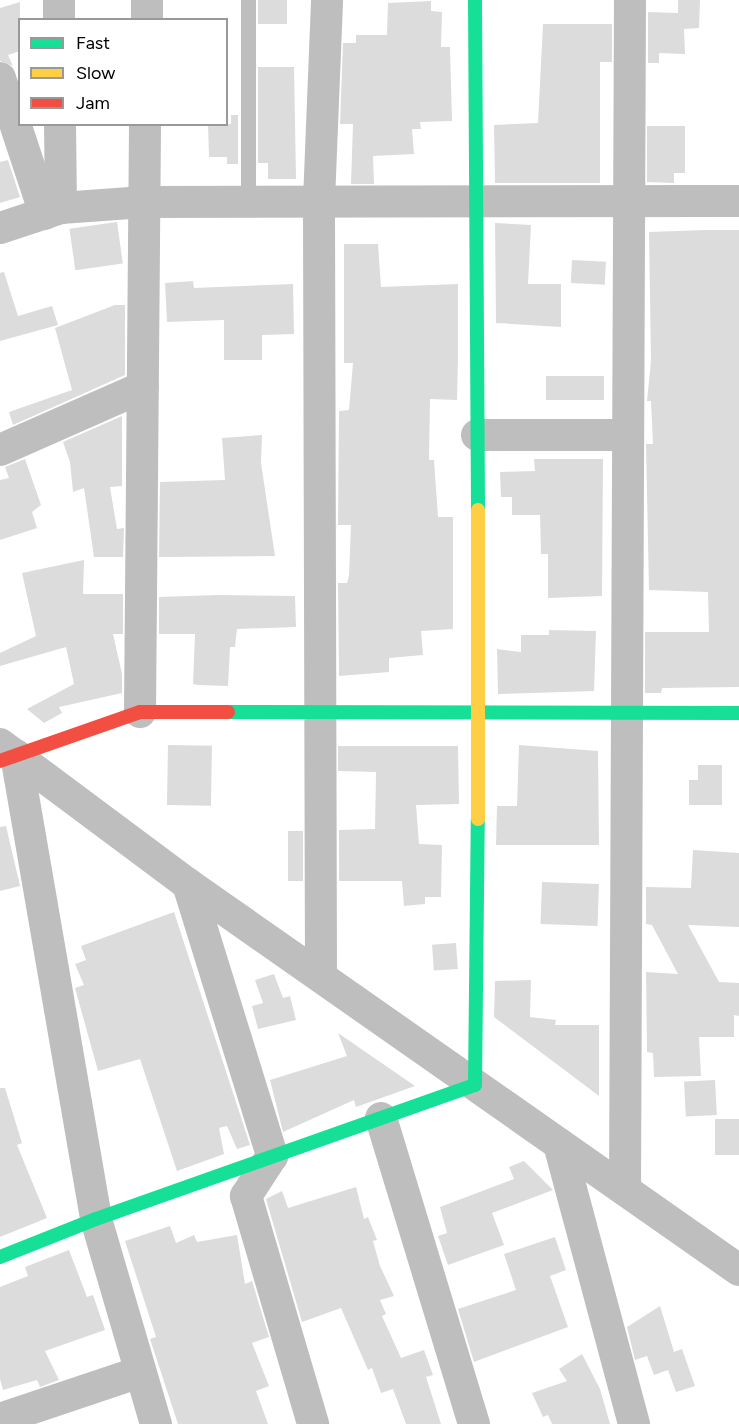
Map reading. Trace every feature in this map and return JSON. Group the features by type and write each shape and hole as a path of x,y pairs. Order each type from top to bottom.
{"street":[{"path":"58,0 59,18"},
{"path":"147,0 147,18"},
{"path":"321,976 318,711 319,201 327,0"},
{"path":"474,0 479,715 475,1085"},
{"path":"626,1190 630,0"},
{"path":"0,78 18,123"},
{"path":"19,126 53,211"},
{"path":"53,211 60,126"},
{"path":"140,712 145,126"},
{"path":"0,228 53,211 144,202 739,201"},
{"path":"2,440 143,387"},
{"path":"477,435 628,435"},
{"path":"5,754 140,712 318,711 479,715 739,713"},
{"path":"5,754 739,1270"},
{"path":"5,754 96,1219 156,1424"},
{"path":"188,884 272,1156"},
{"path":"0,1257 96,1219 475,1085"},
{"path":"381,1118 474,1424"},
{"path":"559,1144 634,1424"},
{"path":"272,1156 246,1196 313,1424"},
{"path":"0,1419 140,1372"}],"lane":[{"path":"248,0 248,201"}],"building":[{"path":"258,0 287,0 287,24 258,24"},
{"path":"678,0 700,0 699,28 684,29 685,54 659,53 659,63 648,63 648,12 678,13"},
{"path":"431,1 431,11 442,12 441,47 450,47 452,121 420,122 421,129 412,129 414,154 373,156 374,184 351,184 353,124 340,124 343,43 356,43 356,35 387,35 388,3"},
{"path":"20,2 18,52 8,55 13,66 0,61 0,8"},
{"path":"543,24 612,24 612,62 600,62 600,183 495,183 494,125 538,123"},
{"path":"258,67 294,67 296,179 268,179 268,163 258,163"},
{"path":"231,115 238,115 238,164 227,164 227,157 209,157 208,126 231,124"},
{"path":"647,126 685,126 685,173 674,173 674,183 647,182"},
{"path":"8,160 20,197 0,203 0,162"},
{"path":"117,222 123,264 75,270 69,229"},
{"path":"495,223 531,225 528,284 561,284 561,327 496,323"},
{"path":"739,230 739,687 662,688 661,693 645,693 645,632 709,632 708,592 649,590 646,444 653,444 651,401 647,401 651,361 649,232"},
{"path":"344,244 378,244 381,287 458,284 458,357 457,400 430,399 429,460 434,460 438,517 453,517 453,629 421,631 423,655 389,658 389,672 339,676 338,583 347,583 349,576 351,525 338,525 339,411 349,410 353,363 344,363"},
{"path":"572,260 606,262 605,285 571,283"},
{"path":"4,272 18,316 52,306 58,325 0,341 0,273"},
{"path":"193,281 194,288 293,284 294,334 262,335 262,360 224,360 224,320 167,322 165,283"},
{"path":"115,305 125,305 125,375 13,425 9,412 72,390 55,328"},
{"path":"546,376 604,376 604,400 546,400"},
{"path":"122,416 122,486 110,487 117,529 124,528 123,557 94,557 84,488 73,492 70,462 63,442"},
{"path":"262,435 261,463 275,556 159,557 160,482 225,480 222,438"},
{"path":"25,459 41,505 32,512 37,528 0,540 0,480 9,478 5,467"},
{"path":"534,459 603,459 602,596 548,598 548,554 541,554 540,515 512,515 512,497 501,497 500,472 535,471"},
{"path":"84,560 83,594 123,594 123,634 113,634 122,674 122,693 59,707 62,713 44,723 27,709 74,684 66,647 0,666 0,653 36,636 22,573"},
{"path":"295,596 296,627 237,629 235,647 230,647 228,686 193,684 195,634 159,634 159,597"},
{"path":"549,630 596,631 594,691 498,694 497,649 521,652 521,635 549,635"},
{"path":"168,745 212,746 211,806 167,805"},
{"path":"519,745 598,751 599,845 496,845 497,806 517,806"},
{"path":"338,746 458,746 459,804 416,805 419,844 442,845 441,897 425,897 425,904 404,906 402,881 339,881 339,830 375,829 376,772 338,771"},
{"path":"698,765 722,765 722,805 689,805 689,780 698,780"},
{"path":"6,826 20,886 0,891 0,827"},
{"path":"288,831 303,831 303,881 288,881"},
{"path":"693,850 739,853 739,927 688,925 719,982 739,983 739,1016 734,1015 734,1037 699,1037 701,1076 654,1077 653,1053 647,1052 646,972 678,974 652,925 646,924 646,887 691,888"},
{"path":"542,882 599,884 597,926 541,924"},
{"path":"174,912 250,1145 237,1149 227,1126 219,1128 224,1154 177,1171 140,1059 98,1071 75,988 84,985 75,964 86,960 81,946"},
{"path":"456,943 458,969 434,971 432,945"},
{"path":"274,974 283,998 290,996 296,1020 258,1029 252,1006 263,1003 255,980"},
{"path":"531,980 530,1017 556,1020 555,1025 599,1025 599,1096 494,1017 495,981"},
{"path":"338,1033 415,1086 356,1107 354,1100 283,1132 270,1080 347,1056"},
{"path":"715,1080 717,1115 686,1117 684,1082"},
{"path":"0,1088 5,1088 22,1143 17,1145 47,1218 0,1237"},
{"path":"715,1119 739,1119 739,1155 715,1155"},
{"path":"524,1161 553,1190 492,1213 504,1245 448,1265 438,1236 447,1233 440,1207 514,1179 509,1167"},
{"path":"356,1187 364,1219 368,1217 377,1240 373,1241 380,1266 394,1296 380,1300 386,1314 382,1316 401,1358 424,1350 433,1375 426,1377 441,1424 406,1424 393,1389 381,1393 372,1368 368,1370 341,1308 302,1322 266,1199 282,1191 288,1208"},
{"path":"170,1226 176,1243 194,1235 197,1242 237,1235 245,1284 252,1281 269,1337 252,1343 269,1386 256,1391 268,1424 178,1424 150,1339 156,1337 125,1241"},
{"path":"555,1237 566,1270 550,1276 568,1327 474,1362 458,1309 516,1290 504,1254"},
{"path":"69,1250 87,1297 93,1295 105,1330 45,1351 59,1380 40,1387 37,1380 3,1390 0,1379 0,1287 28,1276 25,1267"},
{"path":"660,1306 674,1352 682,1349 695,1386 676,1392 668,1370 654,1375 647,1356 635,1360 627,1327"},
{"path":"582,1354 600,1389 610,1424 552,1424 548,1415 543,1417 532,1393 567,1381 559,1369"}],"traffic: fast":[{"path":"475,0 478,510"},
{"path":"228,712 739,713"},
{"path":"0,1257 96,1219 475,1085 478,819"}],"traffic: slow":[{"path":"478,510 478,819"}],"traffic: jam":[{"path":"0,761 140,712 228,712"}]}
